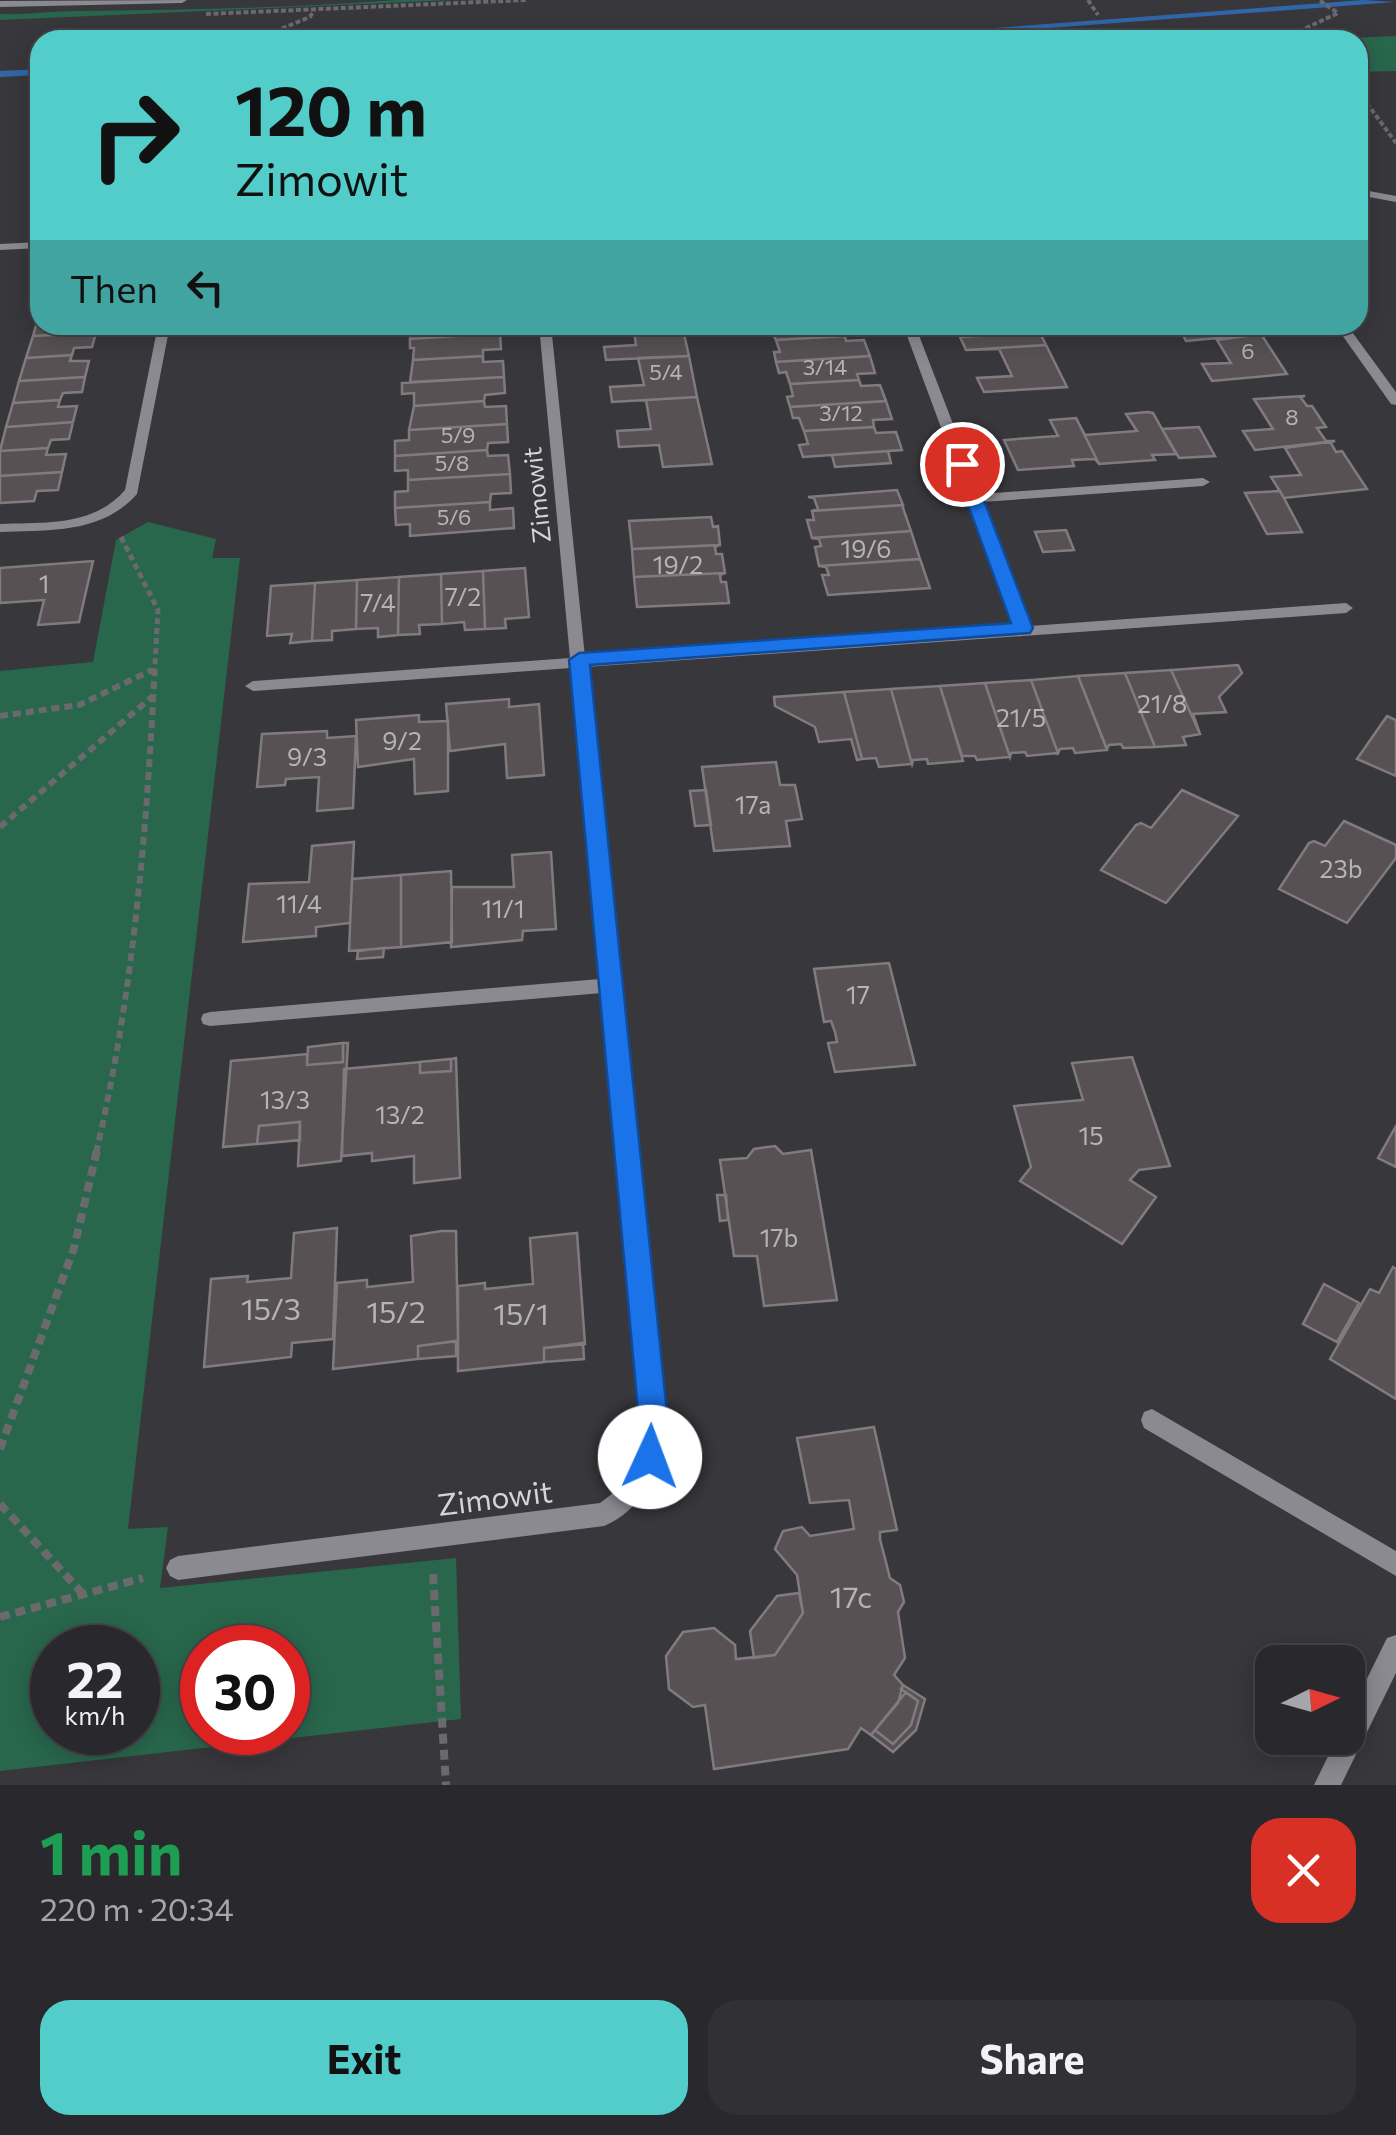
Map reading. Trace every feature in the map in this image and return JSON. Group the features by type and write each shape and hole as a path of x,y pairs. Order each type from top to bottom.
{"street":[{"path":"0,4 182,0"},
{"path":"1368,194 1396,199"},
{"path":"0,248 30,246"},
{"path":"0,528 82,522 122,506 132,491 162,335"},
{"name":"Zimowit","path":"178,1568 604,1514 625,1501 640,1482 650,1457 654,1432 546,335"},
{"path":"913,335 1023,628"},
{"path":"1348,335 1396,401"},
{"path":"974,498 1203,482"},
{"path":"253,686 1023,628 1346,608"},
{"path":"210,1020 612,985"},
{"path":"1152,1420 1396,1564"},
{"path":"1328,1785 1396,1647"}],"path":[{"path":"196,14 526,0"},
{"path":"1302,30 1338,13 1320,0"},
{"path":"278,30 310,17 314,9"},
{"path":"1368,105 1396,143"},
{"path":"0,1449 74,1248 108,1103 130,976 146,844 158,610 129,548 105,516"},
{"path":"0,716 67,711 104,698 152,670"},
{"path":"0,827 153,696"},
{"path":"0,1504 83,1594"},
{"path":"430,1538 446,1785"},
{"path":"0,1617 178,1568"}],"green space":[{"path":"453,0 0,20 0,14"},
{"path":"1396,36 1396,71 1368,72 1368,37"},
{"path":"148,522 216,539 212,558 240,558 128,1529 168,1527 160,1588 456,1558 461,1719 310,1736 310,1625 180,1625 180,1751 160,1753 160,1625 30,1625 30,1755 142,1755 0,1771 0,671 93,662 116,540"}],"building":[{"path":"95,335 92,347 74,348 72,355 26,358 33,336"},
{"path":"411,335 470,335 410,339"},
{"path":"500,335 501,349 483,350 483,356 413,360 410,339"},
{"path":"634,335 684,335 689,356 606,360 604,347 636,345"},
{"path":"773,335 843,335 843,336 776,340"},
{"path":"1041,335 1046,345 966,350 960,337"},
{"path":"1183,335 1250,335 1186,341"},
{"path":"1262,335 1287,374 1212,381 1202,364 1231,363 1217,340"},
{"path":"845,336 846,341 864,340 870,356 776,362 774,352 780,352 776,340"},
{"path":"1046,345 1067,387 984,392 977,378 1012,376 999,349 966,350"},
{"path":"72,355 70,361 89,361 85,377 19,381 26,358"},
{"path":"483,356 483,362 503,361 504,377 410,382 413,360"},
{"path":"689,356 697,397 612,402 610,387 644,385 638,358"},
{"path":"870,356 875,373 857,374 859,380 790,384 786,372 779,373 776,362"},
{"path":"85,377 82,392 63,393 60,400 13,403 19,381"},
{"path":"504,377 505,393 485,395 484,401 414,406 414,393 402,394 402,383"},
{"path":"859,380 861,386 880,385 886,401 790,407 790,384"},
{"path":"1305,396 1301,398 1312,406 1326,427 1317,428 1326,441 1335,441 1255,450 1243,431 1273,429 1254,399"},
{"path":"697,397 712,464 663,467 659,445 619,447 617,431 651,429 646,400"},
{"path":"60,400 58,407 77,406 73,422 6,427 13,403"},
{"path":"484,401 485,407 506,406 507,424 409,430 414,406"},
{"path":"886,401 892,419 873,420 874,427 804,431 790,407"},
{"path":"1153,413 1176,454 1152,455 1155,460 1099,464 1076,418 1085,435 1137,431 1126,414"},
{"path":"1076,418 1099,464 1095,459 1072,460 1074,466 1018,470 1004,440 1058,436 1050,420"},
{"path":"73,422 69,439 51,440 48,448 0,451 6,427"},
{"path":"507,424 508,442 488,443 487,450 395,456 395,441 409,440 409,430"},
{"path":"874,427 876,433 896,432 902,450 803,457 799,445 808,444 804,431"},
{"path":"1199,427 1215,456 1179,458 1162,429"},
{"path":"1335,441 1331,443 1336,452 1342,451 1367,489 1284,498 1271,477 1301,475 1285,448"},
{"path":"48,448 46,455 66,454 62,472 0,476 0,451"},
{"path":"487,450 488,456 508,455 510,474 408,480 408,470 395,471 395,456"},
{"path":"888,451 891,463 835,467 832,455"},
{"path":"62,472 58,490 37,491 34,501 0,503 0,476"},
{"path":"510,474 511,493 491,494 490,502 395,508 395,492 408,491 408,480"},
{"path":"897,490 903,505 812,511 818,509 814,498 808,497"},
{"path":"1280,491 1302,532 1267,534 1245,493"},
{"path":"490,502 490,510 513,508 514,528 410,536 410,524 396,525 395,508"},
{"path":"902,505 911,531 812,538 807,520 814,520 812,511"},
{"path":"711,517 713,527 718,526 720,545 632,549 629,521"},
{"path":"1066,530 1074,550 1043,552 1035,532"},
{"path":"911,531 920,559 819,566 815,547 821,546 819,539 812,538"},
{"path":"720,545 715,547 716,554 722,554 725,573 634,577 632,549"},
{"path":"920,559 930,588 828,595 822,575 829,575 826,567 819,566"},
{"path":"93,561 79,622 38,625 44,600 0,603 0,568"},
{"path":"525,568 529,617 505,619 506,628 485,629 483,571"},
{"path":"483,571 485,629 465,630 464,622 442,624 441,574"},
{"path":"725,573 720,575 721,582 726,582 729,603 637,607 634,577"},
{"path":"441,574 442,624 419,625 420,634 398,635 399,577"},
{"path":"399,577 398,635 378,637 378,628 356,629 357,580"},
{"path":"357,580 356,629 332,631 332,640 312,641 315,583"},
{"path":"315,583 312,641 290,643 292,634 267,636 271,586"},
{"path":"1238,665 1242,673 1219,697 1226,712 1193,714 1200,734 1171,670"},
{"path":"1171,670 1200,734 1183,737 1186,745 1155,747 1125,673"},
{"path":"1125,673 1155,747 1123,748 1121,744 1109,745 1107,749 1078,676"},
{"path":"1078,676 1107,750 1075,753 1073,748 1060,749 1058,753 1031,680"},
{"path":"1031,680 1058,753 1011,753 1010,757 985,683"},
{"path":"985,683 1010,757 977,760 975,756 962,756 940,686"},
{"path":"940,686 963,761 928,764 927,759 913,760 912,764 891,689"},
{"path":"891,689 912,764 879,767 876,758 862,759 844,692"},
{"path":"844,692 862,759 857,760 851,739 819,742 815,727 775,706 774,697"},
{"path":"509,699 509,707 539,704 544,775 507,778 505,744 450,751 446,704"},
{"path":"419,715 419,722 448,721 448,791 415,794 414,759 358,767 356,720"},
{"path":"1387,716 1396,720 1396,776 1357,759"},
{"path":"327,731 327,738 356,736 353,808 317,811 319,777 286,779 285,785 257,787 262,734"},
{"path":"776,762 780,785 795,785 802,819 786,821 790,846 714,851 702,767"},
{"path":"706,790 711,825 695,826 690,791"},
{"path":"1182,790 1238,816 1166,903 1101,870 1136,825 1151,828"},
{"path":"1344,821 1396,845 1396,858 1347,923 1279,889 1309,843 1325,846"},
{"path":"354,842 350,923 316,927 316,936 243,942 249,884 309,882 312,846"},
{"path":"551,852 556,929 523,931 522,940 451,947 452,887 514,887 512,855"},
{"path":"451,871 452,942 401,947 401,875"},
{"path":"401,875 401,947 349,951 352,879"},
{"path":"384,948 383,957 357,959 358,951"},
{"path":"889,963 915,1065 835,1072 828,1043 837,1042 835,1032 831,1021 824,1022 814,969"},
{"path":"343,1043 348,1043 341,1161 298,1166 300,1122 259,1126 257,1144 223,1147 231,1061 307,1054 307,1065 343,1062"},
{"path":"343,1043 343,1062 307,1065 308,1047"},
{"path":"1132,1057 1170,1166 1139,1170 1130,1180 1156,1197 1122,1244 1020,1181 1031,1167 1014,1106 1083,1100 1072,1063"},
{"path":"456,1058 460,1178 414,1183 414,1156 372,1161 372,1153 342,1156 344,1069 420,1062 420,1073 451,1071 451,1059"},
{"path":"451,1059 451,1071 420,1073 420,1062"},
{"path":"300,1122 300,1140 257,1144 259,1126"},
{"path":"1396,1126 1396,1167 1378,1158"},
{"path":"775,1146 783,1154 811,1150 837,1300 764,1306 757,1256 734,1256 720,1160 747,1158 754,1149"},
{"path":"717,1195 726,1195 728,1220 720,1221"},
{"path":"337,1228 333,1339 292,1343 291,1357 204,1367 211,1279 248,1276 247,1282 291,1278 294,1233"},
{"path":"456,1231 458,1341 418,1346 418,1359 333,1369 337,1283 367,1280 367,1287 413,1282 411,1236"},
{"path":"577,1233 585,1344 544,1348 544,1362 458,1371 458,1286 485,1283 485,1289 533,1284 530,1238"},
{"path":"1393,1267 1396,1399 1330,1359 1370,1289 1379,1293"},
{"path":"1324,1284 1359,1303 1337,1342 1303,1324"},
{"path":"456,1341 456,1356 418,1359 418,1346"},
{"path":"583,1343 584,1359 544,1362 544,1348"},
{"path":"874,1427 897,1530 880,1532 880,1539 890,1578 900,1585 904,1602 898,1612 905,1658 894,1675 903,1685 898,1703 871,1735 861,1728 848,1749 714,1769 705,1705 693,1707 669,1689 666,1656 683,1632 714,1628 735,1645 736,1659 775,1655 803,1613 797,1575 775,1549 783,1531 802,1527 810,1536 854,1529 849,1500 810,1503 797,1438"},
{"path":"799,1593 803,1613 775,1655 754,1658 750,1631 777,1596"},
{"path":"903,1685 925,1699 916,1730 893,1752 871,1735 875,1730 893,1744 911,1725 918,1701 901,1689"},
{"path":"906,1692 918,1701 911,1725 893,1744 875,1730"}],"waterway":[{"path":"995,30 1394,0"},
{"path":"0,74 30,72"}],"route":[{"path":"650,1457 654,1432 579,660 1023,628 962,464"}]}
